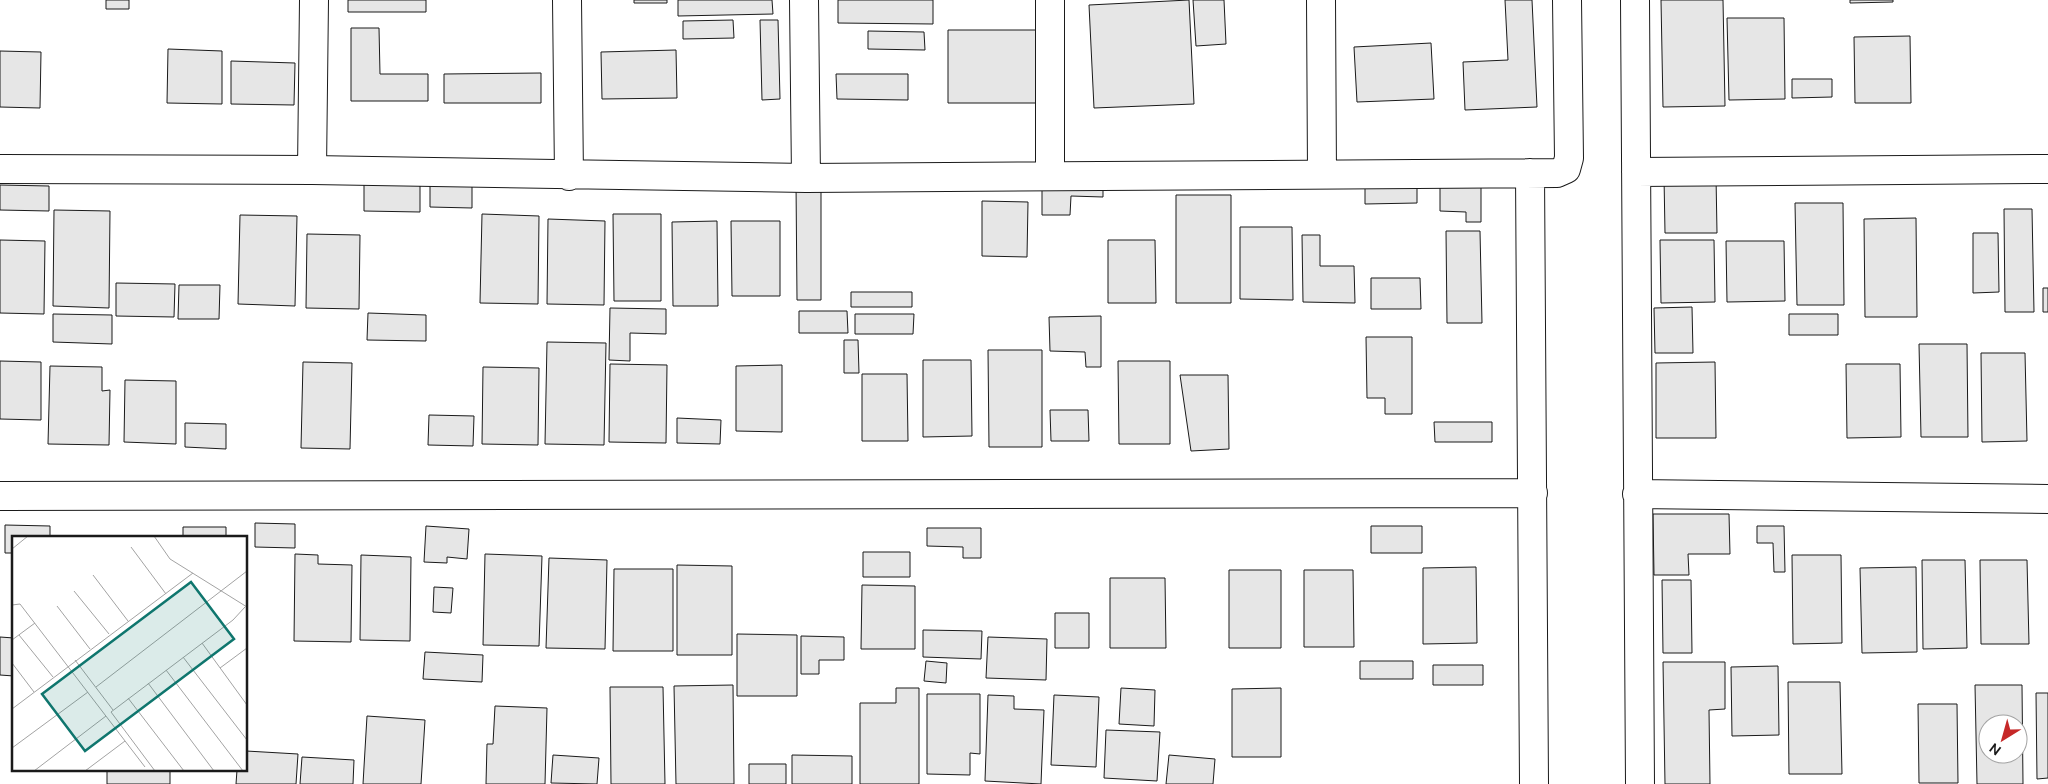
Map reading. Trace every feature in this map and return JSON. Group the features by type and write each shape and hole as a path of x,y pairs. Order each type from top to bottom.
{"street":[{"path":"312,170 314,0"},
{"path":"568,0 569,176"},
{"path":"804,0 806,178"},
{"path":"1050,0 1050,176"},
{"path":"1321,0 1322,173"},
{"path":"0,169 312,170 569,176 806,178 1322,173 1557,173 1566,169 1568,158 1567,0"},
{"path":"1635,0 1640,784"},
{"path":"1636,172 2048,169"},
{"path":"1530,174 1534,784"},
{"path":"0,496 1533,494"},
{"path":"1637,494 2048,498"}],"building":[{"path":"106,0 129,0 129,9 106,9"},
{"path":"348,0 426,0 426,12 348,12"},
{"path":"634,0 667,0 667,3 634,3"},
{"path":"678,0 772,0 773,14 678,16"},
{"path":"838,0 933,0 933,24 838,23"},
{"path":"1189,0 1194,104 1094,108 1089,5"},
{"path":"1193,0 1224,0 1226,44 1196,46"},
{"path":"1505,0 1532,0 1537,107 1465,110 1463,62 1508,60"},
{"path":"1661,0 1723,0 1725,106 1663,107"},
{"path":"1850,0 1893,0 1893,2 1850,3"},
{"path":"1727,18 1784,18 1785,99 1729,100"},
{"path":"733,20 734,38 683,39 683,21"},
{"path":"760,20 778,20 780,99 762,100"},
{"path":"351,28 379,28 380,74 428,74 428,101 351,101"},
{"path":"948,30 1038,30 1038,103 948,103"},
{"path":"868,31 924,32 925,50 868,49"},
{"path":"1910,36 1911,103 1855,103 1854,37"},
{"path":"1431,43 1434,99 1357,102 1354,47"},
{"path":"168,49 222,51 222,104 167,103"},
{"path":"676,50 677,98 602,99 601,52"},
{"path":"0,51 41,52 40,108 0,107"},
{"path":"231,61 295,63 294,105 231,104"},
{"path":"541,73 541,103 444,103 444,74"},
{"path":"836,74 908,74 908,100 837,99"},
{"path":"1792,79 1832,79 1832,97 1792,98"},
{"path":"1716,176 1717,233 1665,233 1664,177"},
{"path":"796,182 821,182 821,300 797,300"},
{"path":"364,184 420,185 420,212 364,211"},
{"path":"0,185 49,186 49,211 0,210"},
{"path":"430,185 472,185 472,208 430,207"},
{"path":"1417,185 1417,203 1365,204 1365,186"},
{"path":"1042,186 1103,187 1103,197 1071,196 1070,215 1042,215"},
{"path":"1440,186 1481,187 1481,222 1466,222 1466,212 1440,211"},
{"path":"1176,195 1231,195 1231,303 1176,303"},
{"path":"982,201 1028,202 1027,257 982,256"},
{"path":"1795,203 1843,203 1844,305 1797,305"},
{"path":"2004,209 2032,209 2034,312 2005,312"},
{"path":"54,210 110,211 109,308 53,306"},
{"path":"482,214 539,216 538,304 480,303"},
{"path":"613,214 661,214 661,301 614,301"},
{"path":"240,215 297,216 295,306 238,304"},
{"path":"1916,218 1917,317 1865,317 1864,219"},
{"path":"548,219 605,221 604,305 547,304"},
{"path":"717,221 718,306 673,306 672,222"},
{"path":"731,221 780,221 780,296 732,296"},
{"path":"1240,227 1292,227 1293,300 1240,299"},
{"path":"1446,231 1480,231 1482,323 1447,323"},
{"path":"1973,233 1998,233 1999,292 1973,293"},
{"path":"307,234 360,235 359,309 306,308"},
{"path":"1302,235 1320,235 1320,266 1354,266 1355,303 1303,302"},
{"path":"0,240 45,241 44,314 0,313"},
{"path":"1108,240 1155,240 1156,303 1108,303"},
{"path":"1660,240 1714,240 1715,302 1661,303"},
{"path":"1726,241 1784,241 1785,301 1727,302"},
{"path":"1371,278 1420,278 1421,309 1371,309"},
{"path":"116,283 175,284 174,317 116,316"},
{"path":"179,285 220,285 219,319 178,319"},
{"path":"2043,288 2048,288 2048,312 2043,312"},
{"path":"851,292 912,292 912,307 851,307"},
{"path":"1692,307 1693,353 1655,353 1654,308"},
{"path":"610,308 666,309 666,334 630,333 630,361 609,360"},
{"path":"799,311 847,311 848,333 799,333"},
{"path":"368,313 426,315 426,341 367,340"},
{"path":"53,314 112,315 112,344 53,342"},
{"path":"855,314 914,314 913,334 855,334"},
{"path":"1789,314 1838,314 1838,335 1789,335"},
{"path":"1101,316 1101,367 1086,367 1085,352 1050,351 1049,317"},
{"path":"1366,337 1412,337 1412,414 1385,414 1385,398 1367,398"},
{"path":"844,340 858,340 859,373 844,373"},
{"path":"547,342 606,343 604,445 545,444"},
{"path":"1919,344 1967,344 1968,437 1921,437"},
{"path":"988,350 1042,350 1042,447 989,447"},
{"path":"1981,353 2025,353 2027,441 1982,442"},
{"path":"923,360 971,360 972,436 923,437"},
{"path":"0,361 41,362 41,420 0,419"},
{"path":"1118,361 1170,361 1170,444 1119,444"},
{"path":"303,362 352,363 350,449 301,448"},
{"path":"1715,362 1716,438 1656,438 1656,363"},
{"path":"610,364 667,365 666,443 609,442"},
{"path":"1846,364 1900,364 1901,437 1847,438"},
{"path":"782,365 782,432 736,431 736,366"},
{"path":"50,366 102,367 102,391 110,390 109,445 48,444"},
{"path":"483,367 539,368 538,445 482,444"},
{"path":"862,374 907,374 908,441 862,441"},
{"path":"1180,375 1228,375 1229,449 1191,451"},
{"path":"125,380 176,381 176,444 124,442"},
{"path":"1050,410 1088,410 1089,441 1051,441"},
{"path":"429,415 474,416 473,446 428,445"},
{"path":"677,418 721,420 720,444 677,443"},
{"path":"1434,422 1492,422 1492,442 1435,442"},
{"path":"185,423 226,424 226,449 185,447"},
{"path":"1653,514 1729,514 1730,554 1688,554 1689,575 1654,575"},
{"path":"255,523 295,524 295,548 255,547"},
{"path":"5,525 50,526 50,536 12,536 12,553 5,553"},
{"path":"426,526 469,529 467,559 447,557 447,563 424,562"},
{"path":"1371,526 1422,526 1422,553 1371,553"},
{"path":"1757,526 1784,526 1785,572 1774,572 1773,543 1757,543"},
{"path":"183,527 226,527 226,536 183,536"},
{"path":"927,528 981,528 981,558 963,558 963,547 927,546"},
{"path":"863,552 910,552 910,577 863,577"},
{"path":"295,554 318,555 318,564 352,565 351,642 294,641"},
{"path":"485,554 542,556 539,646 483,645"},
{"path":"361,555 411,557 410,641 360,640"},
{"path":"1792,555 1841,555 1842,643 1793,644"},
{"path":"549,558 607,560 605,649 546,648"},
{"path":"1922,560 1965,560 1967,648 1923,649"},
{"path":"1980,560 2027,560 2029,644 1981,644"},
{"path":"677,565 732,566 732,655 677,655"},
{"path":"1476,567 1477,643 1423,644 1423,568"},
{"path":"1916,567 1917,652 1862,653 1860,568"},
{"path":"614,569 673,569 673,651 613,651"},
{"path":"1229,570 1281,570 1281,648 1229,648"},
{"path":"1304,570 1353,570 1354,647 1304,647"},
{"path":"1110,578 1165,578 1166,648 1110,648"},
{"path":"1662,580 1691,580 1692,653 1663,653"},
{"path":"862,585 915,586 915,649 861,649"},
{"path":"434,587 453,588 451,613 433,612"},
{"path":"1055,613 1089,613 1089,648 1055,648"},
{"path":"923,630 982,631 981,659 923,657"},
{"path":"737,634 797,635 797,696 737,696"},
{"path":"801,636 844,637 844,660 819,660 819,674 801,674"},
{"path":"0,637 12,638 12,676 0,675"},
{"path":"988,637 1047,639 1046,680 986,678"},
{"path":"425,652 483,655 482,682 423,679"},
{"path":"926,661 947,663 946,683 924,681"},
{"path":"1360,661 1413,661 1413,679 1360,679"},
{"path":"1663,662 1725,662 1725,709 1709,710 1710,784 1665,784"},
{"path":"1433,665 1483,665 1483,685 1433,685"},
{"path":"1778,666 1779,735 1732,736 1731,667"},
{"path":"1788,682 1840,682 1842,774 1789,774"},
{"path":"733,685 734,784 676,784 674,686"},
{"path":"1975,685 2022,685 2022,714 1978,714 1978,764 2023,764 2023,784 1977,784"},
{"path":"610,687 663,687 665,784 611,784"},
{"path":"896,688 919,688 919,784 860,784 860,703 896,703"},
{"path":"1121,688 1155,690 1154,726 1119,724"},
{"path":"1281,688 1281,757 1232,757 1232,689"},
{"path":"2036,693 2048,693 2048,778 2037,779"},
{"path":"927,694 980,694 980,754 970,753 970,775 927,774"},
{"path":"988,695 1014,696 1014,709 1044,710 1041,784 985,781"},
{"path":"1054,695 1099,697 1096,767 1051,765"},
{"path":"1918,704 1957,704 1958,783 1919,783"},
{"path":"495,706 547,708 545,784 486,784 487,744 493,744"},
{"path":"367,716 425,720 421,784 363,784"},
{"path":"1106,730 1160,732 1157,781 1104,778"},
{"path":"248,751 298,754 296,784 236,784 237,772 248,772"},
{"path":"553,755 599,758 597,784 551,783"},
{"path":"792,755 852,756 852,784 792,784"},
{"path":"1169,755 1215,759 1213,784 1166,784"},
{"path":"302,757 354,760 353,784 300,784"},
{"path":"749,764 786,764 786,784 749,784"},
{"path":"107,772 170,772 170,784 107,784"}]}
